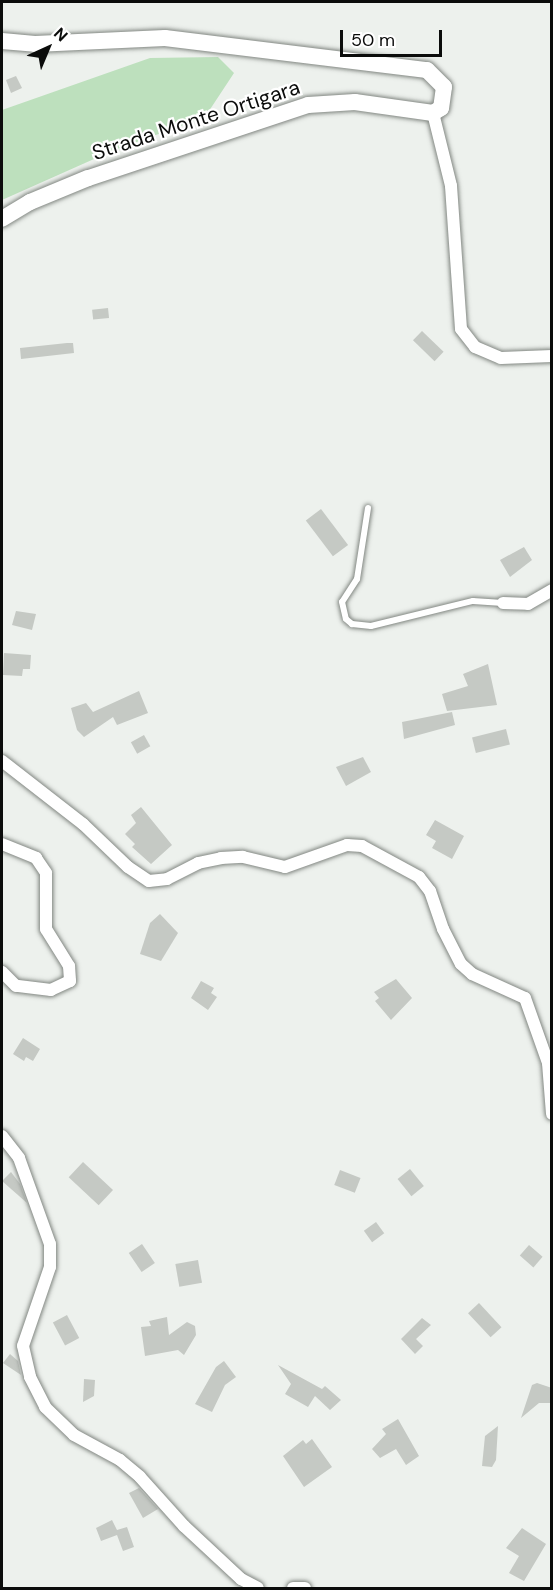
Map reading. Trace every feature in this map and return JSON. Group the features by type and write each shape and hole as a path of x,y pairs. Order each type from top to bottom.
{"main road":[{"name":"Strada Monte Ortigara","path":"2,41 35,45 165,38 427,70 444,87 441,108 433,113 355,102 308,105 88,178 30,202 2,219"}],"street":[{"path":"433,113 451,186 455,291 461,329 475,347 501,358 552,356"},
{"path":"503,603 528,604 552,590"},
{"path":"2,761 84,824 128,867 149,881 167,879 198,863 221,858 243,857 285,867 347,845 362,846 419,877 430,891 443,929 461,963 472,974 525,998 548,1063 552,1114"},
{"path":"2,844 36,858 46,873 46,929 69,966 69,981 51,990 16,986 2,972"},
{"path":"2,1136 19,1158 50,1244 50,1267 23,1346 30,1377 45,1407 74,1435 120,1460 140,1477 184,1526 241,1579 258,1588"},
{"path":"293,1588 304,1588"}],"lane":[{"path":"368,508 357,579 342,602 346,619 352,624 371,626 473,601 503,603"}],"green space":[{"path":"218,57 234,73 205,117 112,151 2,200 2,110 150,58"}],"building":[{"path":"16,76 22,88 11,93 6,80"},
{"path":"108,308 109,318 93,320 92,310"},
{"path":"422,331 444,352 435,361 413,340"},
{"path":"73,343 74,353 21,359 20,348"},
{"path":"321,509 348,545 333,556 306,520"},
{"path":"524,547 532,560 510,577 500,560"},
{"path":"16,611 36,614 32,630 12,625"},
{"path":"4,653 31,655 30,669 23,669 22,676 3,675"},
{"path":"488,664 497,705 447,711 442,694 468,686 463,674"},
{"path":"139,691 148,713 117,725 113,717 84,737 77,730 71,708 86,703 93,712"},
{"path":"452,712 455,725 404,739 402,722"},
{"path":"506,729 510,745 476,753 472,737"},
{"path":"144,735 150,746 137,754 131,742"},
{"path":"363,757 371,772 346,786 336,767"},
{"path":"141,807 172,845 151,864 132,847 135,844 125,834 136,823 131,815"},
{"path":"435,820 464,836 452,859 432,848 436,841 426,835"},
{"path":"160,914 178,933 161,961 140,954 150,923"},
{"path":"396,979 412,998 391,1020 375,1001 379,998 374,992"},
{"path":"201,981 214,988 211,993 217,997 208,1010 191,998"},
{"path":"23,1038 40,1049 33,1061 26,1057 24,1061 13,1054"},
{"path":"83,1162 113,1190 99,1205 69,1177"},
{"path":"410,1169 424,1186 411,1196 398,1179"},
{"path":"340,1170 361,1178 355,1193 334,1185"},
{"path":"11,1172 20,1184 27,1203 2,1181"},
{"path":"376,1222 384,1233 372,1242 364,1231"},
{"path":"142,1244 155,1263 142,1272 129,1253"},
{"path":"529,1245 543,1257 533,1267 520,1256"},
{"path":"198,1260 202,1283 179,1287 175,1264"},
{"path":"479,1303 502,1327 491,1337 468,1313"},
{"path":"67,1315 79,1338 65,1345 53,1323"},
{"path":"167,1317 169,1335 187,1322 195,1326 196,1335 184,1355 178,1350 145,1356 141,1327 151,1326 149,1321"},
{"path":"422,1318 431,1325 416,1339 423,1346 415,1354 401,1339"},
{"path":"10,1354 18,1361 21,1375 3,1363"},
{"path":"224,1361 236,1377 225,1385 212,1412 195,1404 216,1367"},
{"path":"278,1365 322,1389 325,1386 341,1400 330,1410 315,1396 308,1407 285,1394 291,1384"},
{"path":"84,1379 95,1380 94,1396 83,1402"},
{"path":"537,1383 552,1388 552,1403 539,1403 521,1418 532,1385"},
{"path":"398,1419 419,1456 406,1465 396,1449 380,1458 372,1449 386,1434 382,1429"},
{"path":"498,1426 496,1460 492,1467 482,1466 485,1436"},
{"path":"312,1439 332,1467 304,1487 283,1456 303,1440 306,1444"},
{"path":"139,1488 158,1509 143,1518 129,1493"},
{"path":"112,1520 117,1530 127,1527 134,1547 123,1551 117,1535 101,1541 96,1528"},
{"path":"522,1528 546,1544 524,1581 509,1573 519,1556 506,1548"}]}
